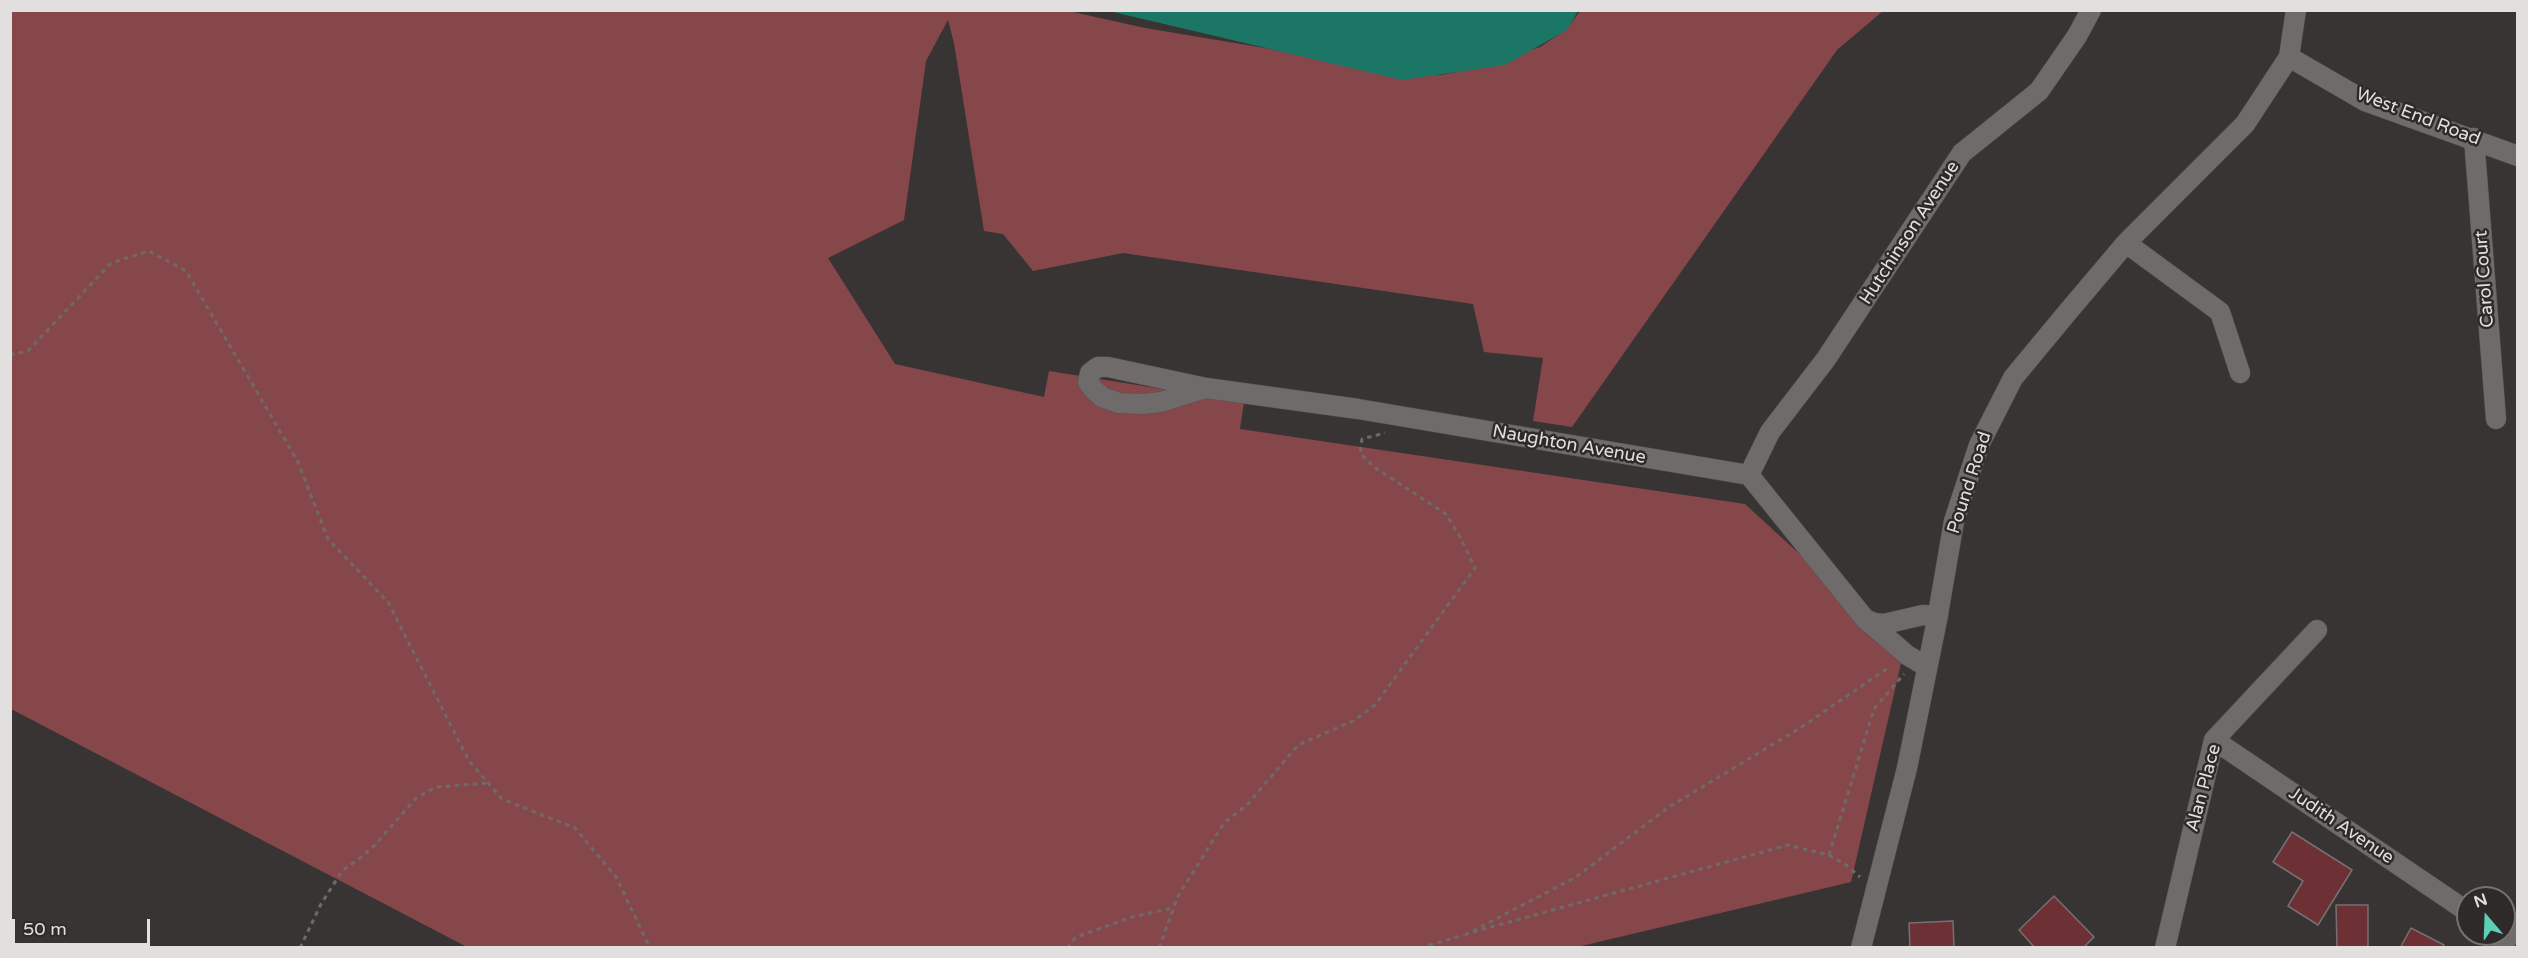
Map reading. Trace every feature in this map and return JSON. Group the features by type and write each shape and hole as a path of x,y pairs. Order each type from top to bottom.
{"street":[{"name":"Hutchinson Avenue","path":"1749,475 1770,432 1826,359 1962,153 2039,91 2077,36 2091,10"},
{"name":"Pound Road","path":"1861,948 1907,768 1916,661 1938,616 1954,522 1983,435 2013,378 2126,243 2246,124 2289,57 2296,10"},
{"name":"West End Road","path":"2289,57 2366,101 2474,138 2517,156"},
{"name":"Carol Court","path":"2474,138 2496,419"},
{"path":"2126,243 2220,312 2240,373"},
{"name":"Naughton Avenue","path":"1206,388 1161,402 1119,403 1102,397 1088,381 1090,373 1098,367 1108,367 1206,388 1358,409 1749,475"},
{"path":"1749,475 1865,619 1916,661"},
{"path":"1865,619 1884,624 1923,615 1938,616"},
{"name":"Alan Place","path":"2165,948 2214,740 2317,630"},
{"name":"Judith Avenue","path":"2214,740 2456,904"}],"path":[{"path":"10,356 28,351 111,263 149,251 186,271 298,462 328,539 388,602 469,761 502,799 575,828 616,877 650,948"},
{"path":"1159,948 1178,896 1224,823 1247,805 1298,745 1353,721 1375,705 1475,568 1446,514 1374,467 1360,453 1362,439 1391,432"},
{"path":"1829,855 1874,709 1916,661"},
{"path":"1464,934 1576,877 1669,807 1916,661"},
{"path":"300,948 321,904 342,871 375,845 416,798 436,787 489,783"},
{"path":"1420,948 1788,845 1829,855 1858,874 1875,895"},
{"path":"1067,948 1076,937 1132,917 1173,908"}],"shaded area":[{"path":"1064,10 1145,28 1265,48 1372,70 1441,75 1472,69 1540,47 1566,30 1580,11 1883,11 1837,50 1572,427 1533,421 1543,358 1484,352 1473,304 1123,253 1033,271 1003,234 984,231 954,43 948,20 926,61 904,220 828,258 895,364 1044,397 1049,371 1244,402 1240,429 1745,504 1904,650 1851,882 1573,948 467,947 11,709 10,11"},
{"path":"1578,10 1567,30 1505,65 1402,80 1109,11"}],"building":[{"path":"2292,832 2352,870 2318,925 2288,906 2303,881 2273,862"},
{"path":"2054,896 2094,937 2083,948 2035,948 2019,930"},
{"path":"2336,905 2368,905 2368,947 2337,947"},
{"path":"1953,921 1954,948 1910,948 1909,923"},
{"path":"2411,928 2444,945 2442,948 2400,948"}]}
